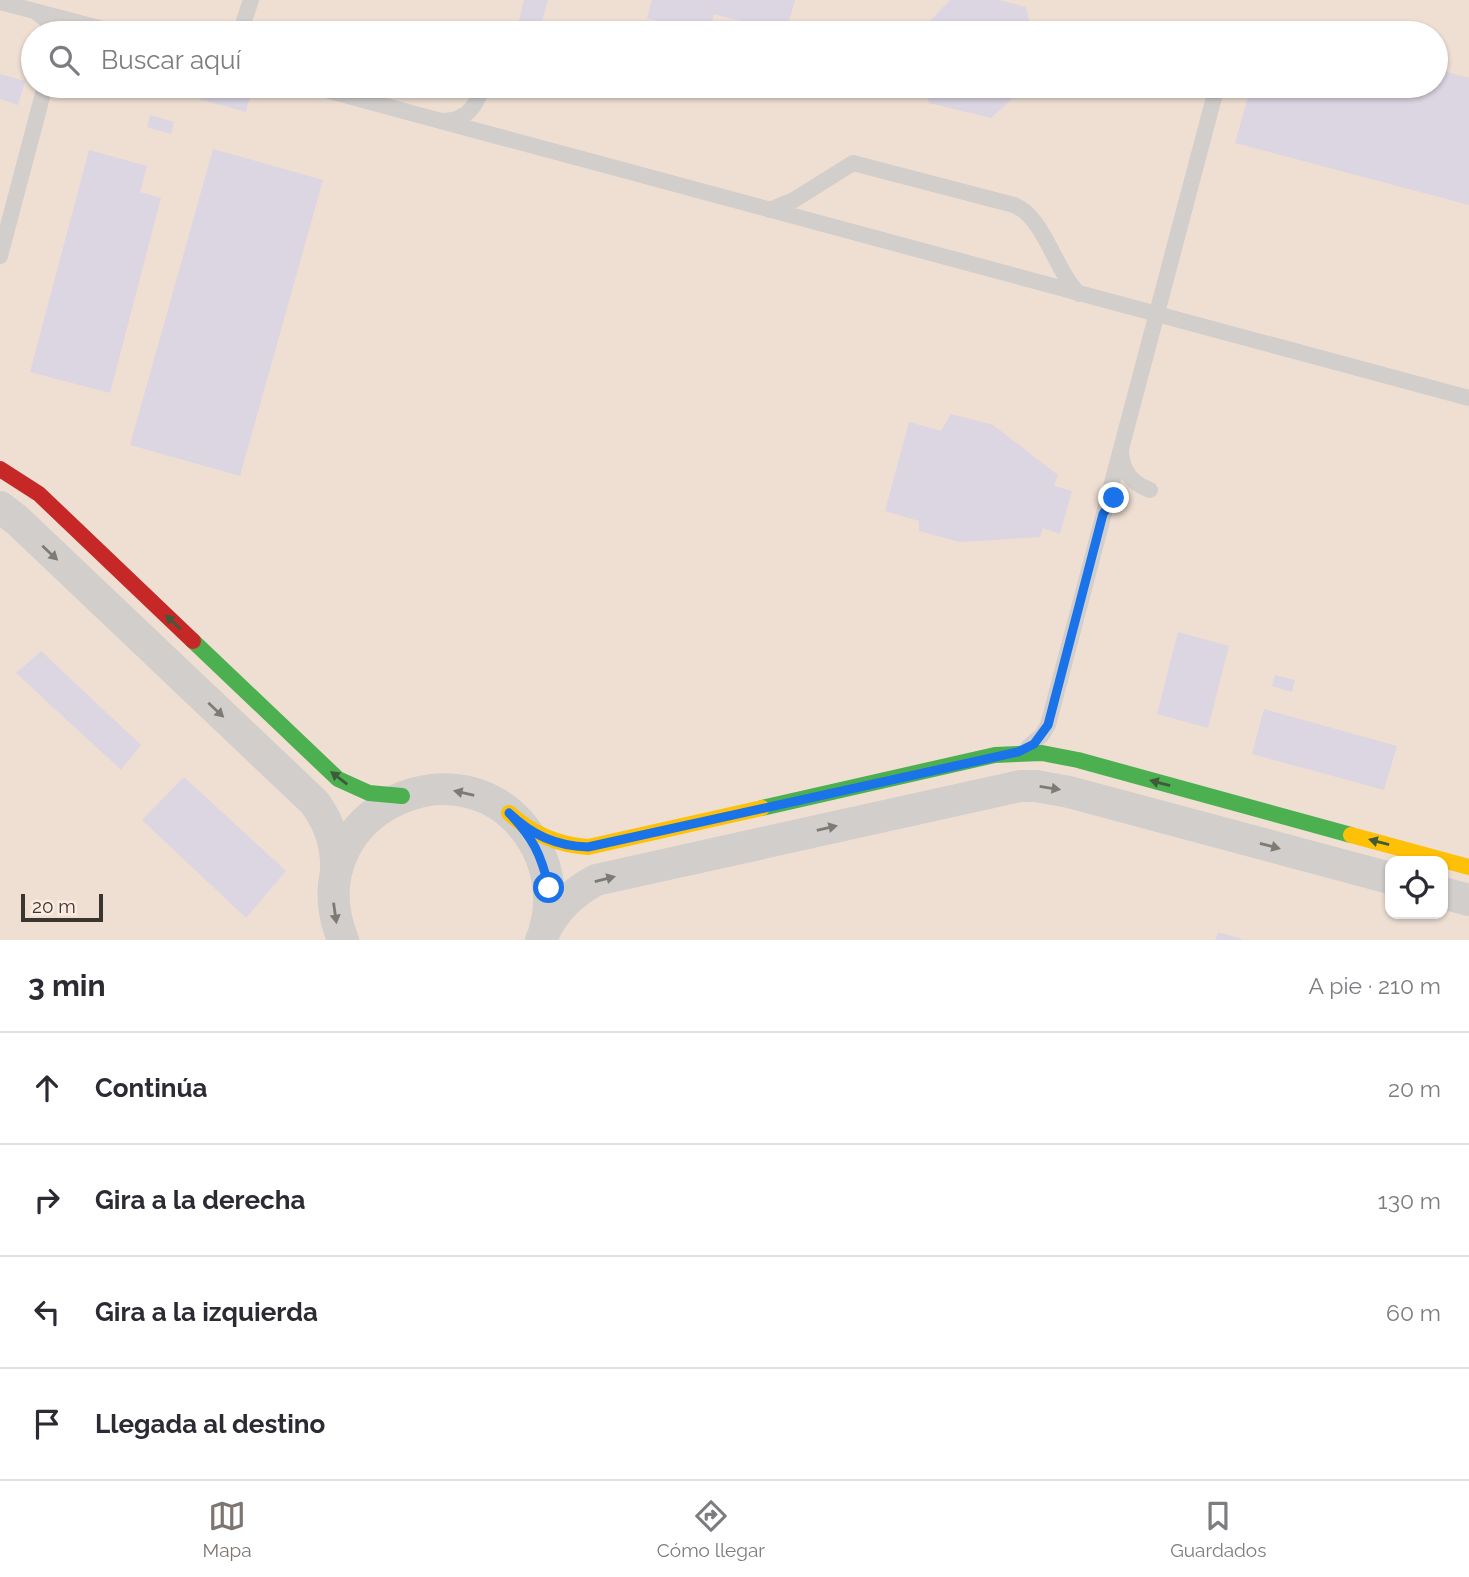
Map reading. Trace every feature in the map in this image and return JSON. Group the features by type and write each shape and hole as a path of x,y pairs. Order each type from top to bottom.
{"street":[{"path":"0,469 25,483 39,495 338,779 364,792 402,796"},
{"path":"0,507 17,520 315,803 332,832 335,846 334,900 337,925 343,940"},
{"path":"336,873 345,849 359,827 377,809 402,796 430,789 458,790 484,798 548,841 588,847 1009,753 1042,753 1078,760 1469,867"},
{"path":"1105,801 1116,771"},
{"path":"541,940 565,901 596,880 1003,789 1037,786 1105,801 1385,877"},
{"path":"509,813 528,833 542,859 549,888 548,917 541,940"},
{"path":"1448,894 1469,900"}],"lane":[{"path":"245,21 251,0"},
{"path":"0,2 71,21"},
{"path":"34,11 47,21"},
{"path":"0,256 42,98"},
{"path":"356,98 1469,398"},
{"path":"439,120 457,120 465,116 478,98"},
{"path":"480,98 484,121 495,134 503,138"},
{"path":"1009,753 1018,752 1034,744 1048,725 1214,98"},
{"path":"769,210 794,200 848,165 859,163 1014,205 1022,208 1034,219 1062,274 1079,294"},
{"path":"813,188 809,194 807,208 818,223"},
{"path":"1025,280 1042,278 1049,272 1053,261 1052,254"},
{"path":"1103,514 1107,505 1121,492 1130,489 1150,490 1126,473 1122,445"},
{"path":"1048,725 1057,747 1070,758 1078,760"}],"shaded area":[{"path":"0,0 1469,0 1469,940 0,940"}],"building":[{"path":"524,0 548,0 542,21 519,21"},
{"path":"652,0 795,0 789,21 740,21 714,14 712,21 658,21 647,18"},
{"path":"950,0 999,0 1026,7 1029,21 930,21"},
{"path":"1448,72 1469,78 1469,205 1235,143 1248,98 1448,98"},
{"path":"0,74 21,80 18,105 0,99"},
{"path":"199,98 250,98 246,112"},
{"path":"928,98 1013,98 991,118 929,103"},
{"path":"150,115 174,122 171,134 147,127"},
{"path":"213,149 323,180 240,476 130,445"},
{"path":"89,150 147,166 140,192 161,198 110,393 30,372"},
{"path":"951,414 993,425 1058,475 1054,486 1072,491 1060,534 1043,528 1040,537 960,542 919,531 919,521 885,511 909,422 941,431"},
{"path":"1178,632 1229,646 1208,728 1157,714"},
{"path":"41,651 141,745 121,770 16,673"},
{"path":"1275,675 1295,680 1292,692 1272,686"},
{"path":"1264,709 1397,746 1384,790 1252,754"},
{"path":"184,777 286,871 246,918 142,820"},
{"path":"1218,932 1242,939 1242,940 1215,940"}],"traffic: fast":[{"path":"193,641 338,779 369,793 402,796"},
{"path":"762,808 995,755 1042,753 1078,760 1351,835"}],"traffic: slow":[{"path":"509,813 546,837 566,844 588,847 762,808"},
{"path":"1351,835 1469,867"}],"traffic: jam":[{"path":"0,469 39,494 193,641"}],"route":[{"path":"549,888 542,859 528,833 509,813 520,824 548,841 588,847 1018,752 1034,744 1048,725 1103,514 1114,498"}]}
